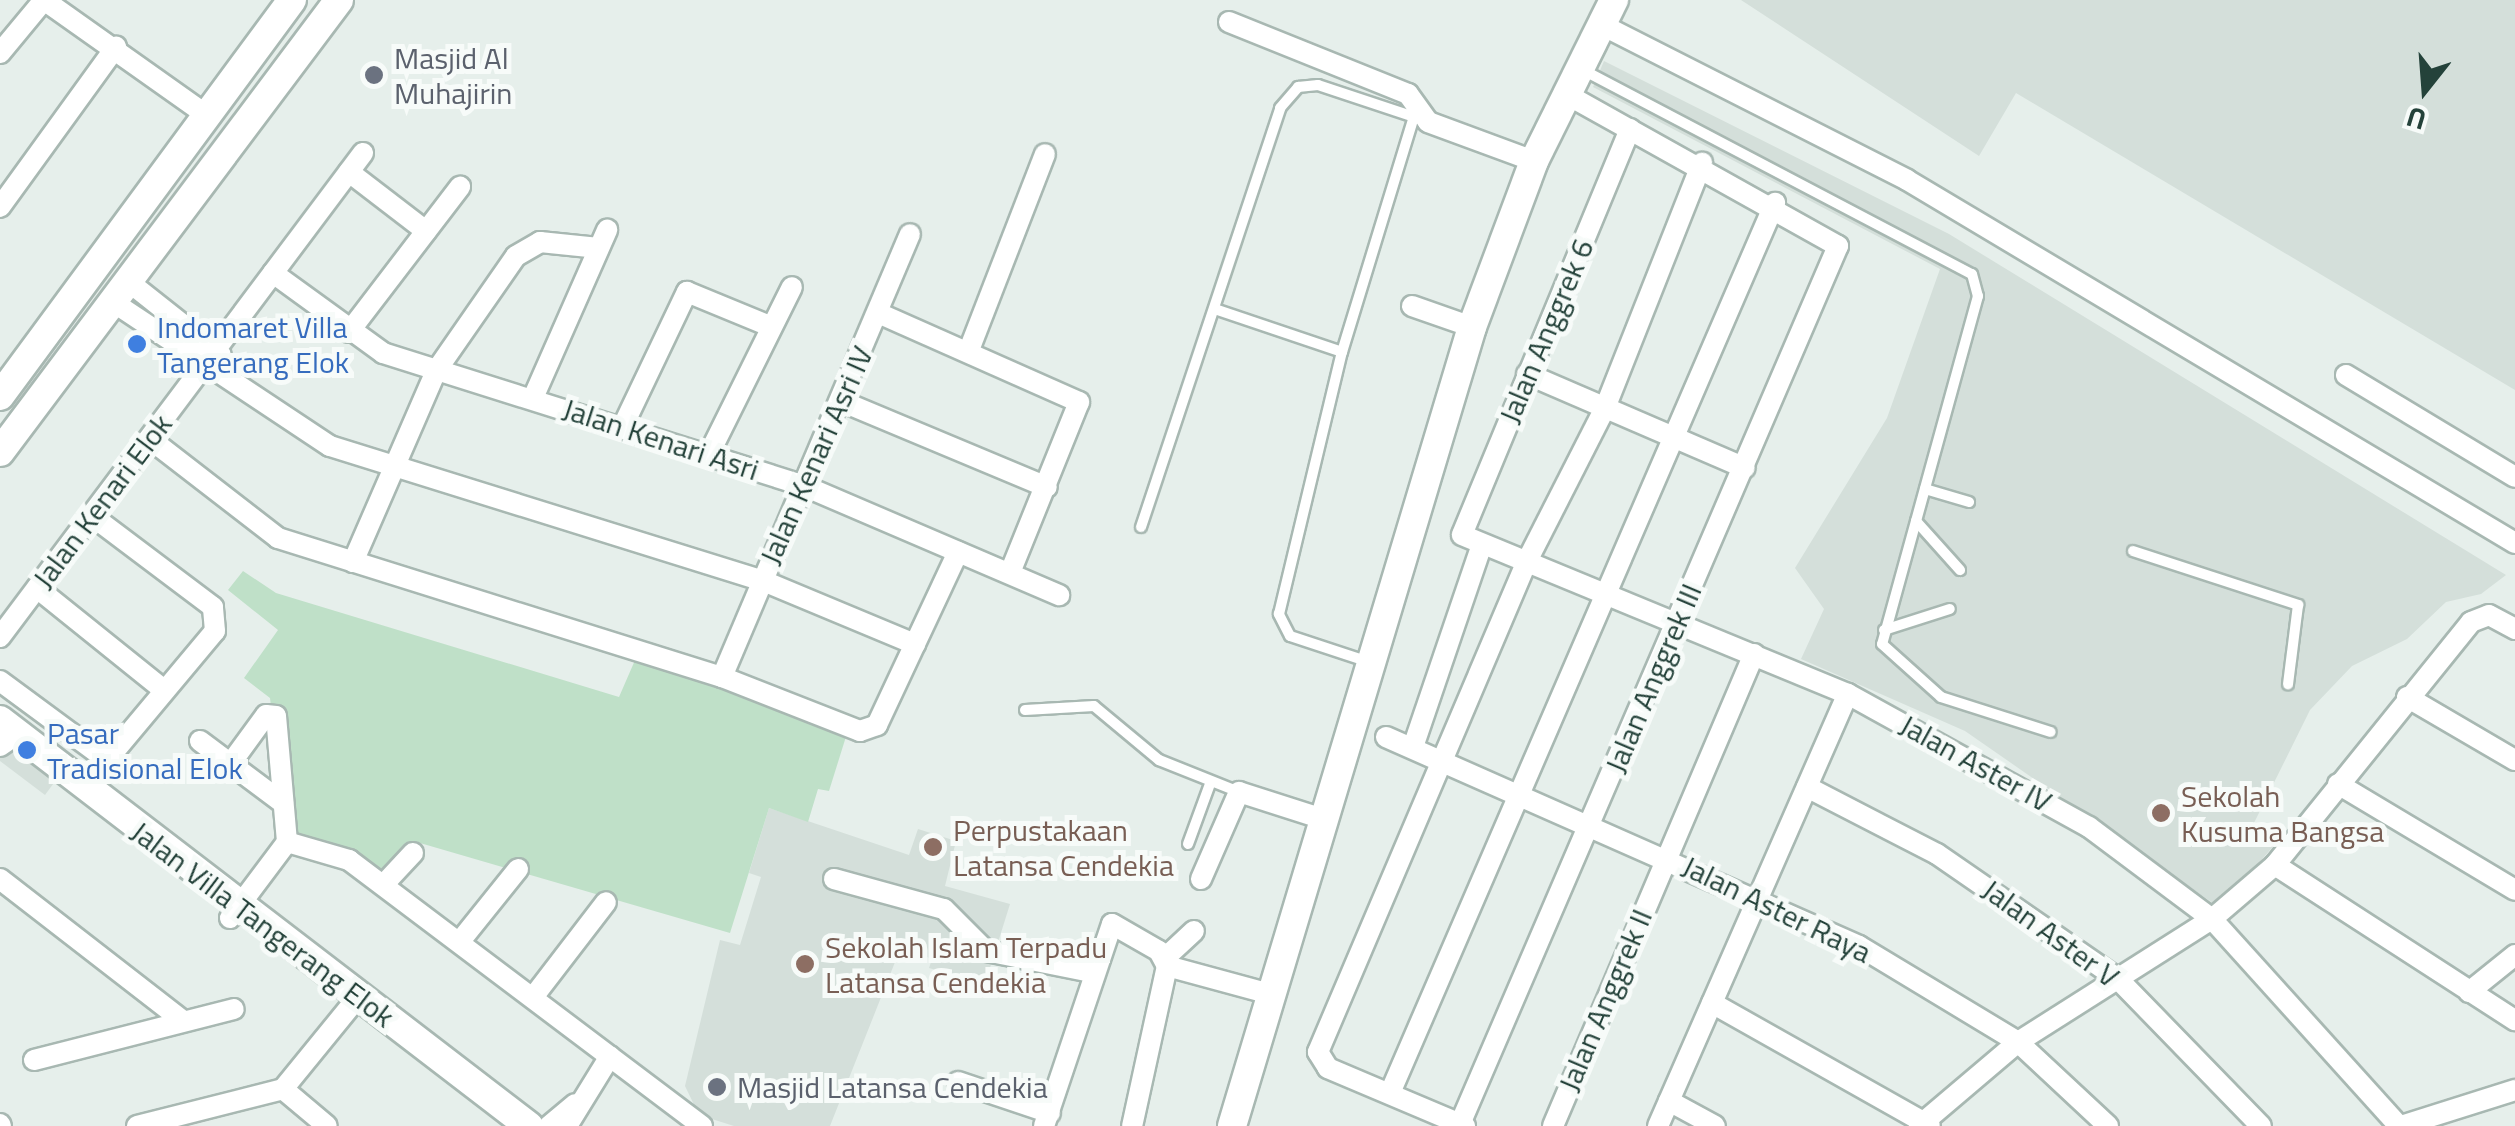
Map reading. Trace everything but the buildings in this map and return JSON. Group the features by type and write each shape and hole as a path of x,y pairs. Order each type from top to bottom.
{"street":[{"path":"0,53 44,0 116,47 208,116"},
{"path":"0,396 292,0"},
{"path":"1232,1126 1320,818 1472,327 1534,161 1570,96 1614,0"},
{"path":"3,442 121,292 334,2"},
{"path":"1229,22 1408,94 1421,119 1534,161"},
{"path":"1602,26 1907,180 2515,542"},
{"path":"0,207 116,47"},
{"path":"1390,1093 1671,436 1776,203 1570,96"},
{"name":"Jalan Anggrek 6","path":"1462,535 1630,129"},
{"name":"Jalan Kenari Elok","path":"0,637 94,518 201,364 363,153"},
{"path":"969,350 1045,154"},
{"path":"1463,1125 1430,1120 1390,1093 1328,1068 1318,1052 1448,763 1527,561 1604,408 1702,162"},
{"path":"349,172 426,230"},
{"path":"349,332 460,186"},
{"name":"Jalan Anggrek III","path":"1463,1125 1838,246 1831,234 1776,203"},
{"name":"Jalan Kenari Asri IV","path":"722,678 760,580 841,401 910,234"},
{"path":"353,562 436,371 526,249 540,242 603,239 533,398"},
{"path":"94,271 201,364 234,376 330,446 760,580 915,644"},
{"name":"Jalan Kenari Asri","path":"273,273 349,332 436,371 710,452 802,485 1058,595"},
{"path":"710,452 792,287"},
{"path":"121,292 215,346 234,376"},
{"path":"622,428 687,292 770,326"},
{"path":"1412,306 1472,327"},
{"path":"878,313 969,350 1079,402 1010,574"},
{"path":"1527,374 1745,468"},
{"path":"2346,375 2515,477"},
{"path":"841,401 1047,487"},
{"path":"150,439 278,538 722,678 871,731 958,552"},
{"path":"0,680 107,760 220,618 94,518"},
{"name":"Jalan Aster IV","path":"1462,535 1848,694 2088,827 2212,919 2400,1126"},
{"path":"1413,747 1482,544"},
{"path":"37,588 164,690"},
{"path":"1712,1003 1925,1124 2018,1042 2212,919 2275,865 2407,696 2478,616 2515,629"},
{"name":"Jalan Anggrek II","path":"1553,1126 1754,654"},
{"path":"1658,1126 1848,694"},
{"path":"2407,696 2515,760"},
{"path":"231,763 266,715 276,716 287,842 234,913"},
{"name":"Jalan Villa Tangerang Elok","path":"4,738 510,1122"},
{"name":"Jalan Aster Raya","path":"1386,738 1759,896 2018,1042 2108,1126"},
{"path":"200,740 283,803"},
{"path":"2338,784 2515,890"},
{"name":"Jalan Aster V","path":"1807,787 1936,854 2118,978 2261,1126"},
{"path":"1201,879 1238,792 1320,818"},
{"path":"287,842 349,860 385,883 702,1126"},
{"path":"385,883 413,852"},
{"path":"2275,865 2515,1020"},
{"path":"461,940 518,869"},
{"path":"0,878 183,1022"},
{"path":"834,878 944,909 986,951 1091,972"},
{"path":"534,996 606,902"},
{"path":"958,1082 1048,1122 1108,925 1166,961 1270,994"},
{"path":"1132,1126 1166,961 1194,931"},
{"path":"2469,992 2515,955"},
{"path":"137,1126 283,1089 353,1002"},
{"path":"34,1060 234,1009"},
{"path":"567,1126 610,1056"},
{"path":"283,1089 326,1126"},
{"path":"2400,1126 2515,1090"},
{"path":"1669,1101 1715,1126"},
{"path":"549,1126 577,1104"}],"lane":[{"path":"1582,70 1972,274 1978,296 1884,630 1886,654 1942,697 2051,732"},
{"path":"1141,527 1280,108 1298,87 1329,88 1421,119 1342,352 1278,626 1370,662"},
{"path":"1215,309 1342,352"},
{"path":"1924,489 1970,502"},
{"path":"1916,521 1960,570"},
{"path":"2132,550 2298,606 2288,684"},
{"path":"1884,630 1950,609"},
{"path":"1026,710 1094,706 1159,760 1210,784 1238,792"},
{"path":"1188,844 1210,784"}],"shaded area":[{"path":"1741,0 2515,0 2515,390 2016,93 1979,156"},
{"path":"1604,61 1949,234 2506,575 2481,594 2446,602 2407,639 2352,666 2310,710 2253,825 2276,843 2220,908 1965,731 1801,659 1824,609 1795,568 1887,418 1940,269 1593,87"},
{"name":"Pasar Tradisional Elok","path":"0,709 70,761 45,795 0,761"},
{"name":"Sekolah Islam Terpadu Latansa Cendekia","path":"769,808 909,855 918,829 956,841 945,886 1010,904 985,984 929,968 932,959 901,947 830,1126 734,1126 699,1115 685,1086 720,940 740,945 761,877 749,873"}],"green space":[{"path":"243,571 276,593 619,697 639,651 849,727 829,791 818,789 808,822 769,808 730,933 420,843 385,883 287,842 270,698 244,678 278,630 228,590"}],"place":[{"name":"Masjid Al Muhajirin","path":"374,75"},
{"name":"Indomaret Villa Tangerang Elok","path":"137,344"},
{"name":"Pasar Tradisional Elok","path":"27,750"},
{"name":"Sekolah Kusuma Bangsa","path":"2161,813"},
{"name":"Perpustakaan Latansa Cendekia","path":"933,847"},
{"name":"Sekolah Islam Terpadu Latansa Cendekia","path":"805,964"},
{"name":"Masjid Latansa Cendekia","path":"717,1087"}]}
